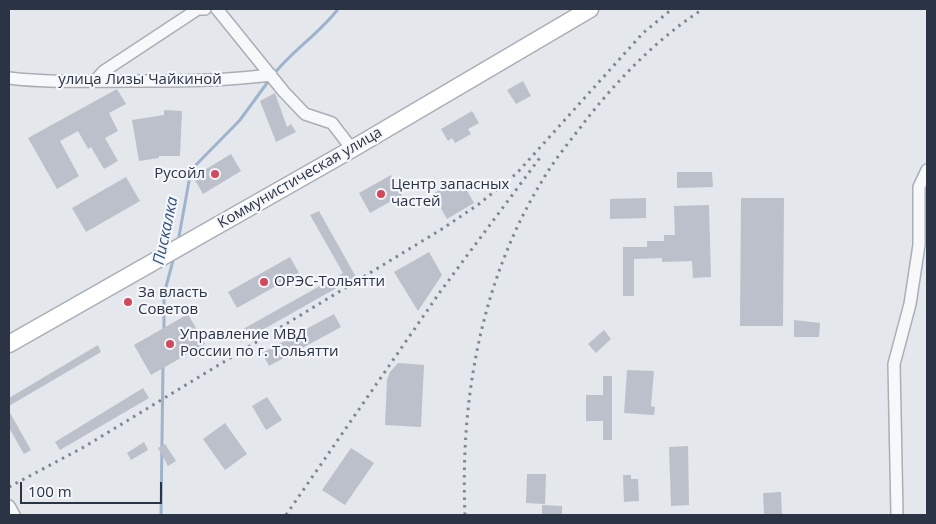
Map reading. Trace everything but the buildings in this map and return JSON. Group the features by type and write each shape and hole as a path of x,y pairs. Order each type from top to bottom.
{"main road":[{"name":"Коммунистическая улица","path":"9,344 352,149 590,9"}],"street":[{"path":"96,81 104,71 198,9 205,9"},
{"path":"217,9 270,75 306,114 332,123 352,149"},
{"name":"улица Лизы Чайкиной","path":"9,78 32,81 230,80 270,75"},
{"path":"898,515 894,364 910,304 919,245 919,187 927,170"},
{"path":"9,506 14,515"}],"waterway":[{"name":"Пискалка","path":"274,74 338,9"},
{"name":"Пискалка","path":"178,242 191,170 240,120 270,79"},
{"name":"Пискалка","path":"164,330 164,294 174,257"},
{"name":"Пискалка","path":"161,515 163,364"}],"railway":[{"path":"9,487 84,447 442,229 479,204 517,173 643,33 672,9"},
{"path":"465,515 466,428 479,342 490,300 504,259 521,219 552,165 612,89 655,46 686,20 703,9"},
{"path":"286,515 440,292 542,155"}],"place":[{"name":"Русойл","path":"215,174"},
{"name":"Центр запасных частей","path":"381,194"},
{"name":"ОРЭС-Тольятти","path":"264,282"},
{"name":"За власть Советов","path":"128,302"},
{"name":"Управление МВД России по г. Тольятти","path":"170,344"}]}
